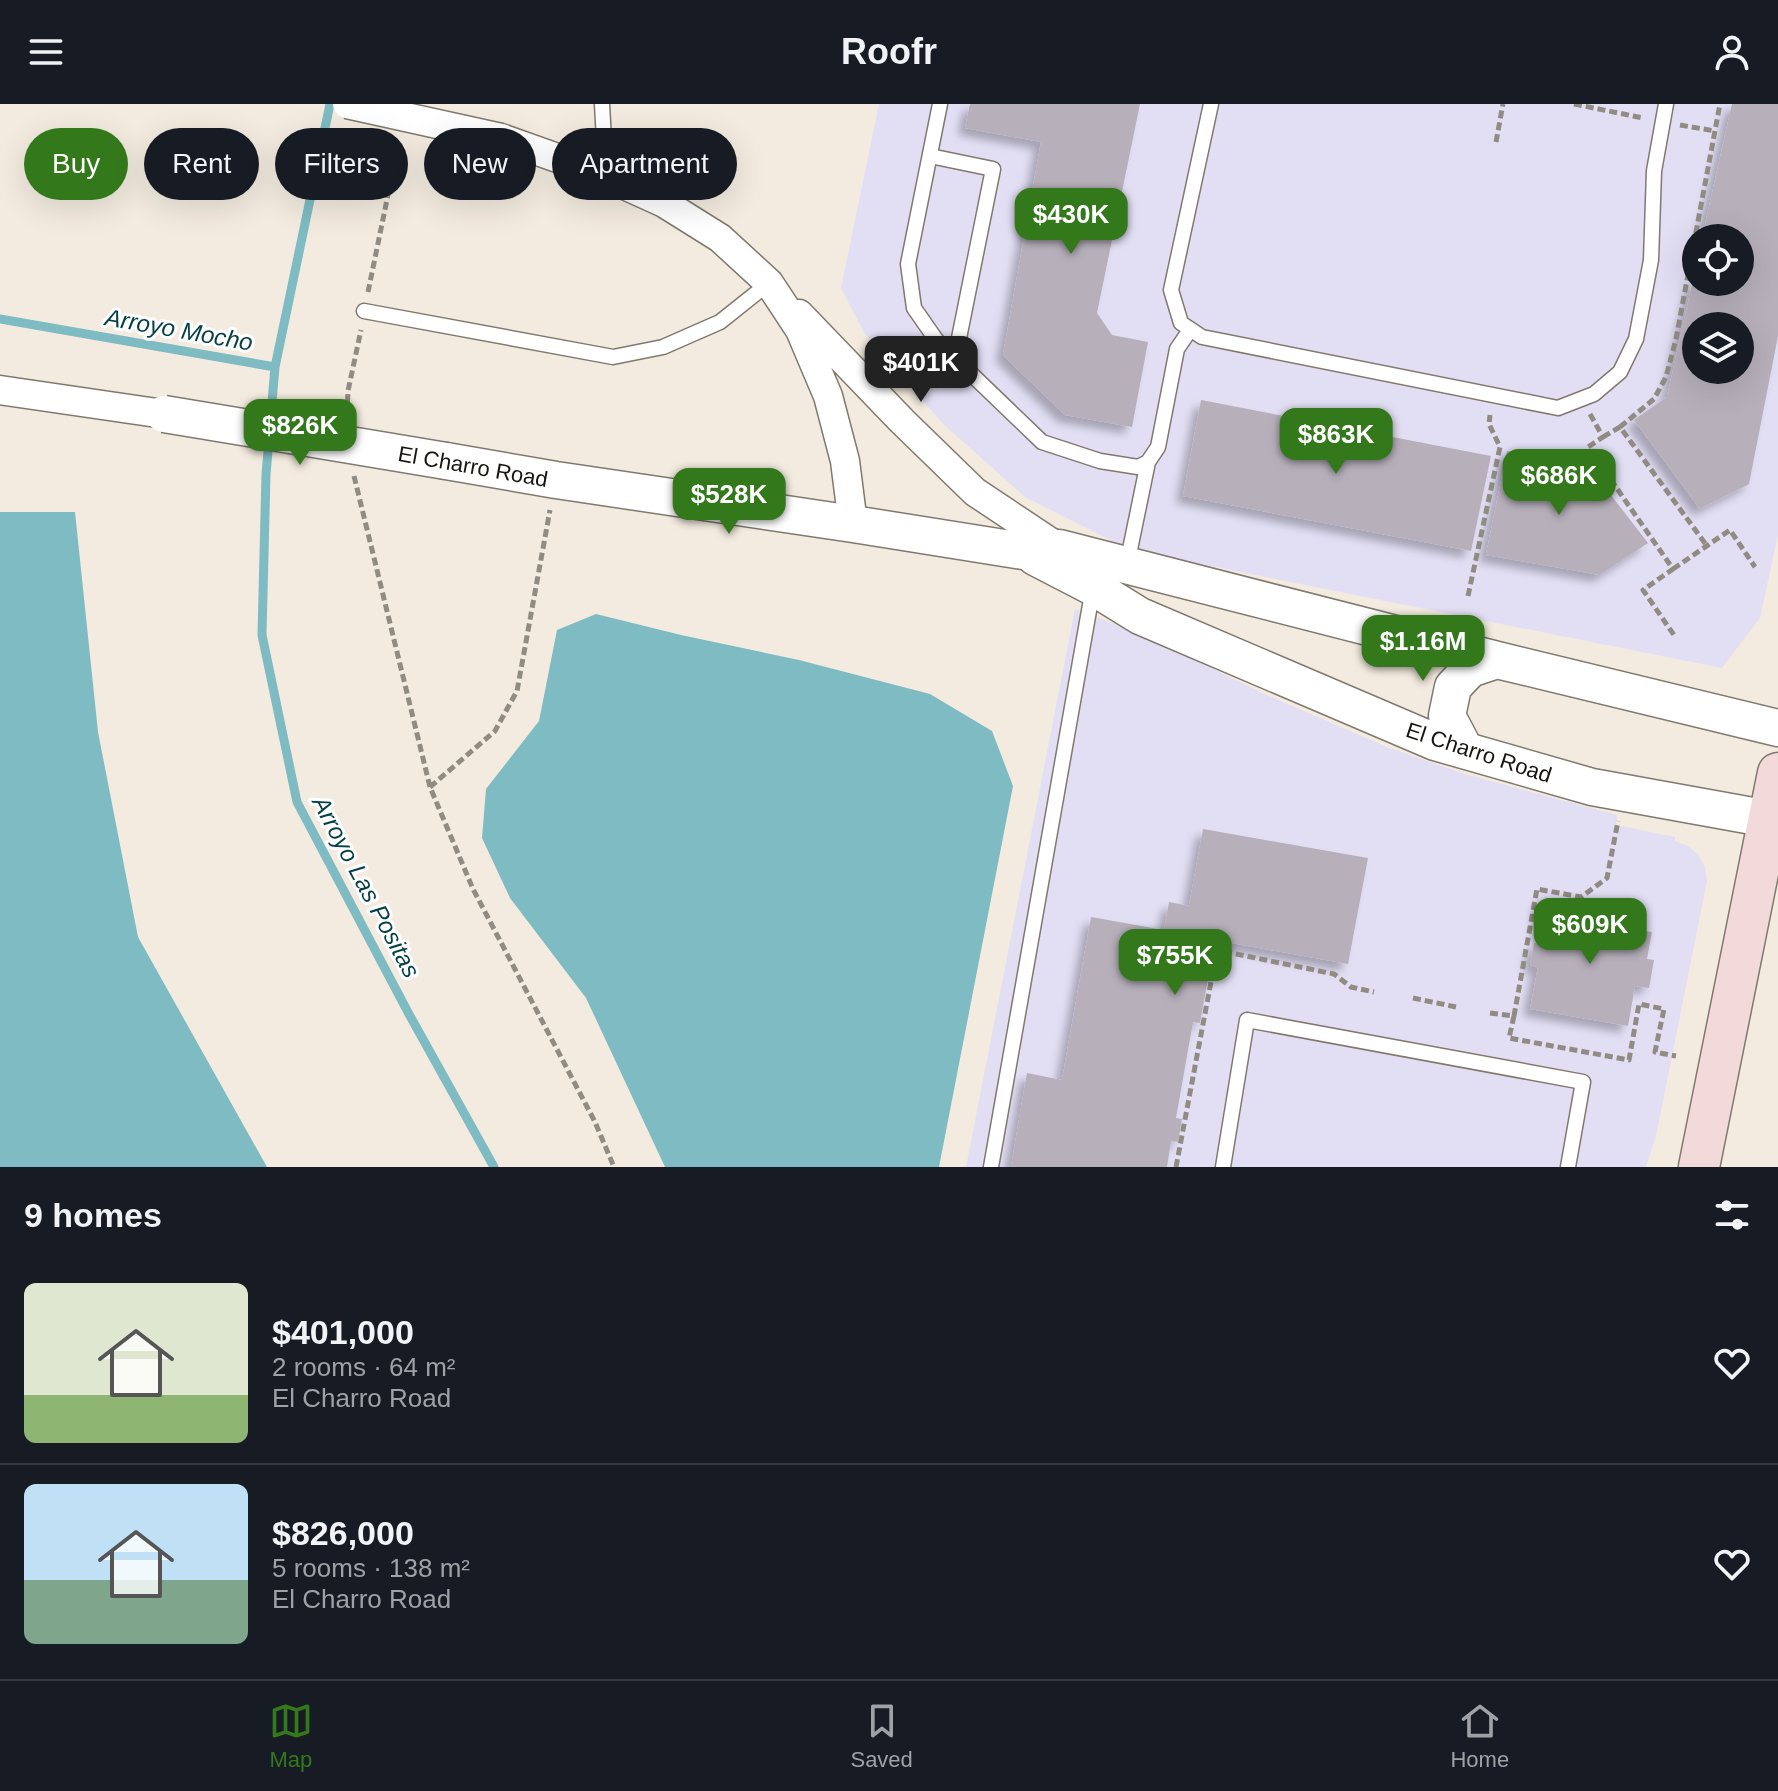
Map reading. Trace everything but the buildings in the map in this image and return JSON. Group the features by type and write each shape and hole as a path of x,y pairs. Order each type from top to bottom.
{"main road":[{"path":"1699,1167 1774,820 1778,773"}],"street":[{"path":"347,104 501,138 552,157"},
{"path":"657,200 720,238 769,283 975,492 1059,548"},
{"path":"769,283 800,330 828,396 845,461 853,524"},
{"name":"El Charro Road","path":"0,390 164,414 556,480 1023,551 1059,548 1778,728"},
{"name":"El Charro Road","path":"1023,551 1093,587 1140,616 1435,742 1592,787 1774,820"},
{"path":"1465,750 1447,716 1453,687 1470,669 1497,660"}],"lane":[{"path":"602,104 603,128"},
{"path":"940,104 908,264 914,308 937,341 1042,442 1100,461 1138,467 1148,462"},
{"path":"1211,104 1171,290 1181,323 1202,337 1558,408 1594,394 1620,372 1636,339 1651,260 1654,171 1666,104"},
{"path":"930,156 993,169 955,358"},
{"path":"364,311 613,357 663,347 720,322 769,283"},
{"path":"1127,566 1148,462 1158,447 1177,349 1190,330"},
{"path":"991,1167 1093,587"},
{"path":"1223,1167 1247,1020 1583,1082 1568,1167"},
{"path":"1683,1167 1707,1126"}],"path":[{"path":"1496,142 1503,104"},
{"path":"1673,569 1588,447 1620,427 1654,399 1666,377 1676,339 1720,104"},
{"path":"1468,596 1500,447 1489,424 1493,395"},
{"path":"1581,400 1603,437"},
{"path":"1620,427 1707,546"},
{"path":"556,480 517,691 495,731 430,787 473,889 595,1122 614,1167"},
{"path":"1676,638 1643,590 1730,530 1755,567"},
{"path":"1618,820 1607,878 1581,897 1537,889 1509,1038 1629,1060 1639,1004 1664,1009 1655,1052 1676,1056"},
{"path":"1413,998 1456,1007"},
{"path":"1490,1013 1514,1016"}],"shaded area":[{"path":"879,104 1778,104 1778,535 1760,618 1722,668 1130,550 1025,497 942,423 863,331 841,288"},
{"path":"1075,609 1140,633 1260,692 1387,747 1465,774 1617,815 1616,825 1675,837 1675,841 1698,854 1705,867 1707,881 1656,1136 1646,1167 966,1167"}],"water":[{"path":"0,512 75,512 98,732 138,937 267,1167 0,1167"},
{"path":"596,614 799,660 930,694 992,731 1013,786 939,1167 665,1167 586,998 510,898 482,838 486,789 539,721 557,630"}],"waterway":[{"name":"Arroyo Mocho","path":"0,319 275,367 330,104"},
{"name":"Arroyo Las Positas","path":"270,425 275,367"},
{"name":"Arroyo Las Positas","path":"269,440 262,635 297,802 494,1167"}]}
